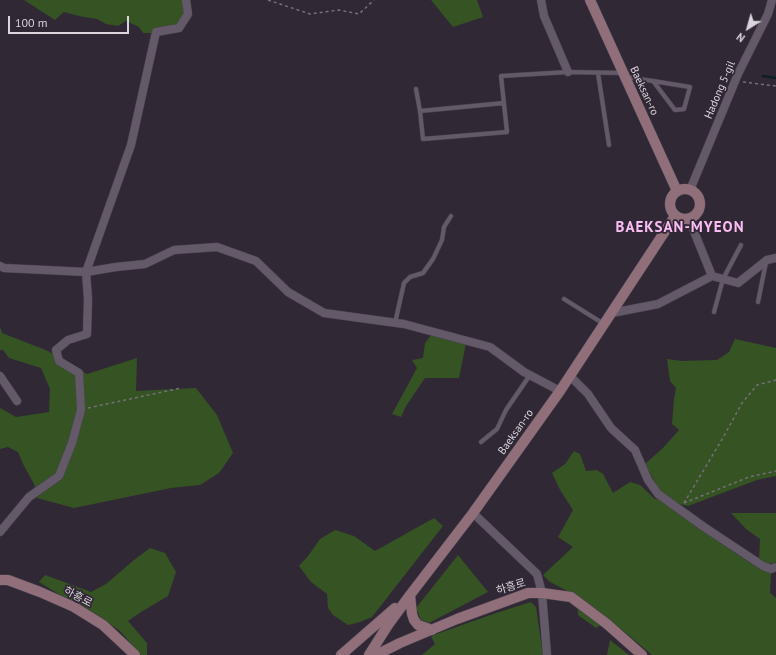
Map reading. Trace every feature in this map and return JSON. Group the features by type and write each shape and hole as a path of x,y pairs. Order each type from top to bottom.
{"main road":[{"name":"Baeksan-ro","path":"590,0 676,192"},
{"path":"681,190 690,190 697,196 700,205 697,214 694,217 684,220 672,213 669,204 670,199 676,192 681,190"},
{"name":"Baeksan-ro","path":"369,655 388,625 473,513 560,391 675,216"},
{"name":"하흥로","path":"0,580 8,580 74,607 103,625 135,655"},
{"name":"하흥로","path":"376,655 432,630 528,593 542,593 571,597 607,624 642,655"},
{"path":"410,595 414,620 418,625 432,630"},
{"path":"341,655 410,595"},
{"path":"392,655 408,640"}],"street":[{"path":"0,532 29,497 59,476 72,443 81,410 79,373 59,361 56,350 68,340 87,334 88,299 86,272 131,145 156,32 179,28 188,14 186,0"},
{"path":"541,0 544,16 568,72"},
{"name":"Hadong 5-gil","path":"690,190 738,74 768,14 772,0"},
{"path":"689,219 712,276"},
{"path":"0,266 4,268 86,272 145,264 174,250 217,247 256,261 288,292 324,313 404,324 490,347 524,372 560,391"},
{"path":"612,313 658,304 712,276 738,283 767,260 776,258"},
{"path":"0,376 17,401"},
{"path":"570,376 588,394 611,428 635,450 648,480 658,494 704,527 763,566 771,569 776,567"},
{"path":"473,513 537,574 542,593 547,655"}],"lane":[{"path":"416,89 423,139 507,132 501,76 568,72 598,72 690,87 684,109 675,110 653,81"},
{"path":"598,72 609,145"},
{"path":"420,111 504,103"},
{"path":"395,323 404,283 410,277 423,274 433,259 442,240 444,227 451,216"},
{"path":"714,312 723,279 740,245"},
{"path":"758,302 767,260"},
{"path":"564,299 604,325"},
{"path":"481,442 497,429 506,410 530,375"}],"path":[{"path":"268,0 310,14 339,10 359,14 374,0"},
{"path":"735,81 776,86"},
{"path":"776,380 757,385 742,403 684,503 749,477 776,471"},
{"path":"81,410 181,388"}],"green space":[{"path":"24,0 182,0 185,11 182,19 169,33 143,33 139,27 126,21 118,26 106,24 97,19 64,12 55,20"},
{"path":"431,0 477,0 483,17 453,27"},
{"path":"0,327 2,333 48,351 87,374 137,358 136,391 196,388 217,415 233,453 219,473 200,485 171,488 74,508 37,498 34,484 18,452 8,447 0,449 0,408 16,417 49,412 50,389 41,368 9,358 3,350 0,350"},
{"path":"432,334 466,343 459,378 425,378 406,406 401,417 392,414 417,368 412,360 423,358 425,343"},
{"path":"735,339 776,348 776,476 757,480 688,506 675,503 659,490 645,464 663,448 679,430 672,424 676,388 670,381 667,359 682,361 717,360 729,352"},
{"path":"574,451 580,454 586,471 597,470 603,474 613,493 630,482 640,485 655,499 659,499 735,553 759,568 771,573 770,593 776,598 776,655 652,655 609,619 596,628 578,615 577,596 550,582 543,575 573,547 558,537 573,510 560,490 552,473 565,464"},
{"path":"731,513 776,513 776,562 769,564 759,561 760,539 746,529"},
{"path":"434,518 443,526 372,617 360,622 348,625 333,615 328,608 327,594 311,582 299,566 320,539 335,530 354,536 375,551"},
{"path":"150,548 165,553 176,572 168,596 128,621 147,643 147,655 141,655 120,631 82,605 60,595 39,582 45,575 91,592 106,584"},
{"path":"458,555 488,592 429,623 421,620 416,608"},
{"path":"531,602 536,607 543,655 422,655 435,644 431,636"},
{"path":"610,640 629,655 607,655"}],"waterway":[{"path":"763,76 776,78"}],"district":[{"name":"BAEKSAN-MYEON","path":"680,228"}]}
